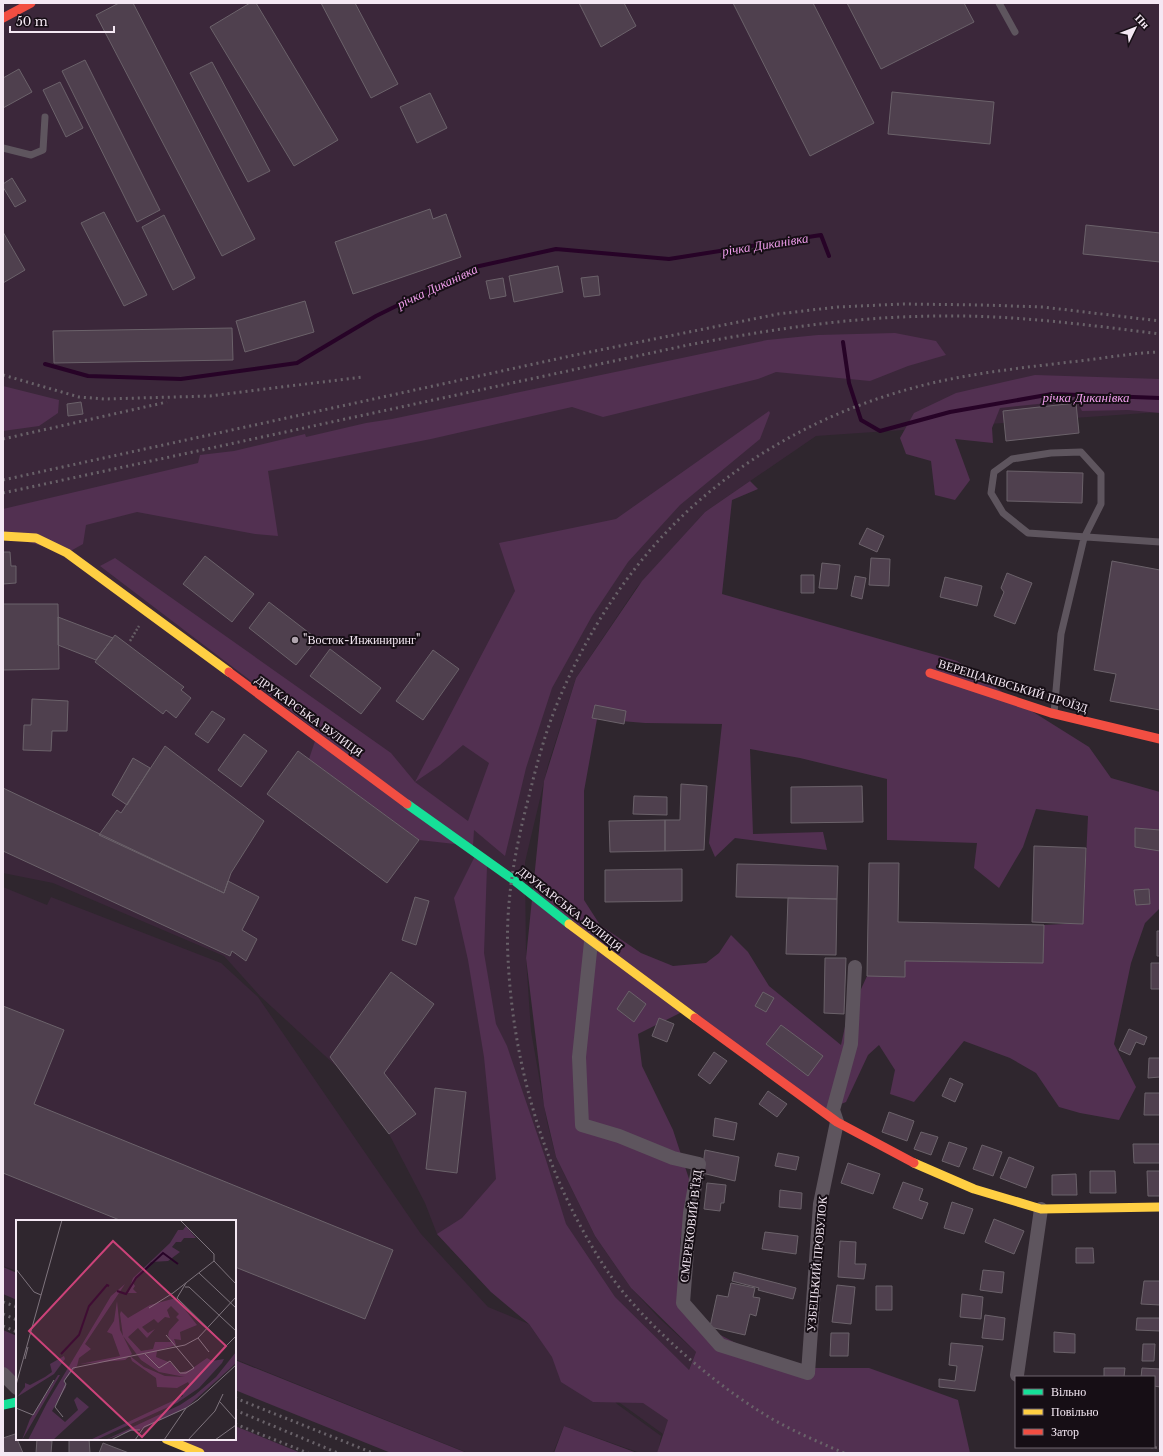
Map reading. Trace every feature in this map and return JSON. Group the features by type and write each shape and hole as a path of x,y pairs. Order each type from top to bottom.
{"street":[{"path":"3,18 31,3"},
{"name":"ДРУКАРСЬКА ВУЛИЦЯ","path":"3,536 28,535 46,540 67,552 467,848 511,878 591,942 836,1122 907,1160 974,1189 1041,1209 1160,1207"},
{"name":"ВЕРЕЩАКІВСЬКИЙ ПРОЇЗД","path":"930,672 1054,714 1160,739"},
{"name":"СМЕРЕКОВИЙ В'ЇЗД","path":"591,942 579,1057 582,1125 619,1136 673,1158 699,1164 690,1213 683,1303 720,1346 808,1373"},
{"name":"УЗБЕЦЬКИЙ ПРОВУЛОК","path":"808,1373 820,1204 836,1122 833,1110 850,1044 855,967"},
{"path":"1017,1375 1041,1209"},
{"path":"3,1374 16,1387"},
{"path":"3,1405 16,1402"},
{"path":"168,1440 200,1453"}],"lane":[{"path":"999,3 1015,32"},
{"path":"3,148 31,155 43,150 45,117"},
{"path":"1054,714 1061,634 1084,538 1101,504 1101,474 1081,452 1051,453 1012,459 994,472 991,493 1003,513 1028,533 1084,538 1160,542"}],"shaded area":[{"path":"3,3 1160,3 1160,412 816,436 705,512 637,587 576,678 548,765 525,862 526,958 531,1031 547,1122 556,1157 595,1236 631,1288 659,1318 696,1352 663,1434 620,1403 574,1355 530,1316 491,1292 437,1234 425,1203 389,1134 336,1066 260,996 224,956 53,883 3,873"},
{"path":"895,333 936,341 946,355 908,366 870,381 776,372 758,379 603,417 572,407 431,439 268,471 278,536 255,534 137,512 86,525 83,544 67,553 3,535 3,509 198,463 200,455 234,451 305,434 306,437 366,423 392,419 767,340 818,335"},
{"path":"1035,375 1160,379 1160,413 1128,410 1082,411 1076,400 1000,408 992,428 993,443 955,439 970,480 955,500 935,495 931,461 906,454 900,438 914,413 956,393"},
{"path":"3,386 59,400 58,413 39,426 3,431"},
{"path":"769,411 770,413 760,439 680,505 628,562 592,616 552,688 526,768 505,856 474,830 473,846 419,840 309,759 318,732 100,566 115,558 391,753 415,782 515,591 499,543 616,519","holes":["463,745 489,763 468,821 415,782 440,765"]},
{"path":"750,481 758,489 732,500 722,594 957,661 1014,700 1089,747 1111,778 1160,792 1160,908 1145,923 1131,963 1114,1044 1136,1087 1119,1120 1080,1113 1059,1107 1036,1073 1010,1058 964,1041 914,1102 890,1094 895,1070 879,1045 868,1055 846,1102 822,1112 684,1011 638,1034 642,1066 673,1130 690,1182 680,1243 683,1303 707,1328 770,1361 815,1368 869,1368 958,1400 970,1453 657,1453 668,1420 643,1403 593,1402 561,1382 552,1357 529,1324 491,1292 437,1234 462,1218 496,1179 484,1057 468,960 454,898 476,854 487,866 484,953 496,1024 507,1046 566,1224 615,1297 689,1370 696,1352 631,1288 595,1236 556,1157 544,1106 526,958 544,781 576,678 642,581 705,512","holes":["597,719 645,723 722,724 709,843 715,857 735,838 827,850 823,832 753,834 750,749 800,758 887,779 887,840 977,843 974,868 999,888 1023,847 1036,809 1088,816 1083,923 1044,925 1043,963 905,961 867,976 846,1022 841,1045 769,986 748,952 731,935 719,953 706,963 673,966 641,953 600,925 584,900 584,791"]},
{"path":"3,887 47,905 51,897 221,963 258,997 421,1234 488,1307 529,1324 552,1356 575,1356 617,1404 661,1436 658,1453 640,1453 564,1426 553,1453 468,1453 236,1359 236,1220 16,1220 16,1271 3,1266"},
{"path":"3,1267 16,1273 16,1300 3,1294"},
{"path":"3,1330 16,1336 16,1387 3,1374"},
{"path":"236,1360 467,1453 391,1453 236,1390"},
{"path":"236,1426 301,1453 202,1453 170,1440 236,1440"},
{"path":"564,1426 637,1453 554,1453"}],"building":[{"path":"119,3 133,3 255,239 222,256 96,15"},
{"path":"250,3 256,3 338,140 294,166 210,27"},
{"path":"321,3 355,3 398,84 371,98"},
{"path":"579,3 624,3 636,26 601,47"},
{"path":"733,3 813,3 874,123 810,156"},
{"path":"847,3 964,3 974,22 881,69"},
{"path":"85,60 160,210 137,222 62,71"},
{"path":"212,62 270,171 248,182 190,73"},
{"path":"19,69 32,92 3,108 3,78"},
{"path":"60,82 83,128 66,137 43,90"},
{"path":"892,92 994,102 990,144 888,134"},
{"path":"430,93 447,128 417,143 400,107"},
{"path":"12,178 26,201 15,207 3,187 3,184"},
{"path":"430,209 433,219 446,214 461,257 353,294 335,242"},
{"path":"104,212 147,295 124,306 81,223"},
{"path":"164,215 195,278 173,290 142,227"},
{"path":"1086,225 1160,233 1160,262 1083,254"},
{"path":"3,232 25,270 3,283"},
{"path":"558,266 563,292 514,302 509,276"},
{"path":"598,276 600,295 584,297 581,278"},
{"path":"503,278 506,296 490,299 486,281"},
{"path":"305,301 314,332 245,352 236,321"},
{"path":"232,328 233,360 54,363 53,331"},
{"path":"81,402 83,414 68,416 67,404"},
{"path":"1076,403 1079,433 1006,441 1003,411"},
{"path":"1007,471 1083,473 1082,503 1007,501"},
{"path":"867,528 884,536 877,552 859,544"},
{"path":"3,552 10,552 11,566 16,566 16,583 3,584"},
{"path":"205,556 254,594 232,622 183,584"},
{"path":"871,558 890,559 889,586 869,585"},
{"path":"1112,561 1160,570 1160,710 1110,701 1116,674 1094,670"},
{"path":"822,563 840,565 837,589 819,588"},
{"path":"1007,573 1032,583 1015,624 994,616 1004,592 1001,588"},
{"path":"801,575 814,575 814,593 801,593"},
{"path":"855,576 866,578 862,599 851,596"},
{"path":"945,577 982,586 977,606 940,597"},
{"path":"269,602 317,639 296,665 249,628"},
{"path":"3,604 58,604 59,669 3,670"},
{"path":"58,617 113,638 96,660 58,645"},
{"path":"115,635 184,687 181,690 191,698 176,718 166,710 163,714 95,662"},
{"path":"330,649 381,688 361,714 310,676"},
{"path":"433,650 459,669 423,720 396,701"},
{"path":"32,699 68,701 67,731 52,731 51,751 23,750 24,725 31,725"},
{"path":"595,705 626,711 624,724 592,718"},
{"path":"212,711 225,719 208,743 195,734"},
{"path":"244,734 267,751 241,787 218,770"},
{"path":"165,746 264,821 231,873 224,893 99,835 117,810 121,813"},
{"path":"298,751 419,840 387,883 267,794"},
{"path":"133,758 150,768 127,805 112,795"},
{"path":"681,784 707,786 704,850 665,851 665,820 680,820"},
{"path":"862,786 863,822 791,823 791,787"},
{"path":"3,788 224,893 228,881 259,897 242,930 257,939 246,961 232,951 230,956 3,851"},
{"path":"634,796 667,797 667,815 633,814"},
{"path":"665,820 665,851 610,852 609,821"},
{"path":"1135,828 1160,830 1160,851 1135,847"},
{"path":"1034,846 1086,848 1083,924 1032,922"},
{"path":"869,863 899,863 898,922 1044,925 1043,963 905,961 905,977 867,976"},
{"path":"737,864 838,866 837,899 736,897"},
{"path":"682,869 682,901 605,902 605,870"},
{"path":"1149,889 1150,904 1136,905 1134,890"},
{"path":"415,897 429,901 416,945 402,940"},
{"path":"788,898 837,899 836,955 786,954"},
{"path":"1157,931 1160,931 1160,956 1157,956"},
{"path":"825,958 846,958 844,1014 824,1013"},
{"path":"1151,963 1160,963 1160,989 1151,989"},
{"path":"391,972 434,1004 384,1073 416,1114 389,1134 330,1057"},
{"path":"629,991 646,1004 634,1022 617,1009"},
{"path":"763,992 774,998 766,1012 755,1006"},
{"path":"3,1006 64,1030 34,1104 393,1250 365,1319 236,1267 236,1220 120,1220 3,1173"},
{"path":"659,1018 674,1024 667,1042 652,1036"},
{"path":"781,1025 823,1056 808,1076 766,1044"},
{"path":"1129,1029 1147,1037 1144,1045 1136,1042 1130,1055 1119,1050"},
{"path":"714,1052 727,1061 710,1084 698,1075"},
{"path":"1149,1058 1160,1058 1160,1077 1148,1078"},
{"path":"950,1078 963,1084 955,1102 942,1096"},
{"path":"435,1088 466,1092 457,1173 426,1169"},
{"path":"768,1091 787,1104 777,1117 759,1104"},
{"path":"1145,1093 1160,1093 1160,1115 1144,1115"},
{"path":"889,1112 914,1121 907,1141 882,1132"},
{"path":"715,1118 737,1123 734,1140 713,1136"},
{"path":"921,1132 938,1137 931,1155 914,1149"},
{"path":"949,1142 967,1148 959,1167 942,1161"},
{"path":"1133,1144 1160,1144 1160,1163 1134,1163"},
{"path":"982,1145 1002,1152 993,1176 973,1169"},
{"path":"705,1150 739,1157 735,1181 702,1173"},
{"path":"778,1153 799,1157 796,1170 775,1166"},
{"path":"1009,1157 1034,1167 1026,1188 1000,1178"},
{"path":"848,1163 880,1174 873,1194 841,1183"},
{"path":"1090,1171 1115,1171 1116,1193 1090,1193"},
{"path":"1147,1171 1160,1171 1160,1196 1148,1196"},
{"path":"1076,1174 1077,1195 1052,1195 1052,1175"},
{"path":"903,1182 923,1189 919,1200 928,1203 922,1219 893,1208"},
{"path":"707,1183 726,1185 724,1203 721,1203 720,1211 704,1209"},
{"path":"780,1190 802,1193 801,1209 779,1207"},
{"path":"952,1202 973,1209 964,1234 944,1228"},
{"path":"994,1219 1024,1231 1014,1254 985,1242"},
{"path":"765,1232 798,1236 796,1254 762,1249"},
{"path":"840,1241 856,1242 855,1264 866,1264 864,1279 838,1277"},
{"path":"1076,1248 1093,1248 1094,1263 1076,1263"},
{"path":"983,1270 1004,1272 1002,1293 980,1290"},
{"path":"734,1272 796,1288 793,1299 758,1290 759,1288 732,1281"},
{"path":"1144,1281 1160,1281 1160,1305 1141,1304"},
{"path":"731,1283 755,1288 753,1297 760,1298 756,1316 750,1314 745,1335 710,1327 717,1295 728,1297"},
{"path":"837,1285 855,1287 851,1324 832,1322"},
{"path":"876,1286 892,1286 892,1310 876,1310"},
{"path":"962,1294 983,1297 981,1319 960,1317"},
{"path":"985,1315 1005,1318 1003,1340 982,1338"},
{"path":"1137,1318 1160,1318 1160,1331 1136,1330"},
{"path":"1054,1332 1075,1334 1075,1353 1054,1352"},
{"path":"831,1333 849,1333 848,1356 830,1356"},
{"path":"951,1343 983,1346 975,1391 939,1387 939,1379 955,1381 957,1366 949,1365"},
{"path":"1143,1344 1155,1344 1154,1361 1142,1361"},
{"path":"1104,1368 1125,1368 1124,1376 1104,1376"},
{"path":"1142,1368 1160,1369 1160,1387 1155,1386 1155,1376 1141,1376"},
{"path":"15,1434 16,1440 18,1440 23,1453 4,1453 3,1438"},
{"path":"37,1440 52,1441 51,1453 36,1453"},
{"path":"69,1440 89,1440 90,1453 69,1453"},
{"path":"103,1443 129,1453 99,1453"}],"waterway":[{"name":"річка Диканівка","path":"45,364 88,376 181,379 297,363 376,316 475,267 556,249 669,259 821,235 829,256"},
{"name":"річка Диканівка","path":"843,342 849,383 861,420 880,431 950,412 1052,394 1160,398"}],"railway":[{"path":"3,480 575,355 778,314 837,307 904,304 983,305 1043,307 1160,321"},
{"path":"3,493 688,345 815,324 879,318 970,316 1052,321 1160,334"},
{"path":"844,1453 799,1433 766,1416 716,1381 675,1346 636,1307 606,1269 585,1234 566,1197 536,1120 525,1080 511,999 508,958 508,917 515,856 540,752 555,709 569,677 602,615 622,586 643,558 666,532 691,508 718,485 765,452 815,424 842,412 924,385 997,371 1160,352"},
{"path":"3,375 79,397 104,399 210,396 362,377"},
{"path":"3,439 167,402"},
{"path":"3,1302 16,1307"},
{"path":"3,1314 16,1320"},
{"path":"3,1326 16,1332"},
{"path":"236,1398 373,1453"},
{"path":"236,1410 338,1453"},
{"path":"236,1424 308,1453"}],"traffic: fast":[{"path":"407,804 511,878 569,924"},
{"path":"3,1405 16,1402"}],"traffic: slow":[{"path":"3,536 36,538 67,553 229,672"},
{"path":"569,924 695,1018"},
{"path":"914,1163 974,1189 1041,1209 1160,1207"},
{"path":"168,1440 200,1453"}],"traffic: jam":[{"path":"3,18 31,3"},
{"path":"229,672 407,804"},
{"path":"930,673 1051,713 1160,739"},
{"path":"695,1018 837,1122 914,1163"}],"place":[{"name":"\"Восток-Инжиниринг\"","path":"295,640"}]}
